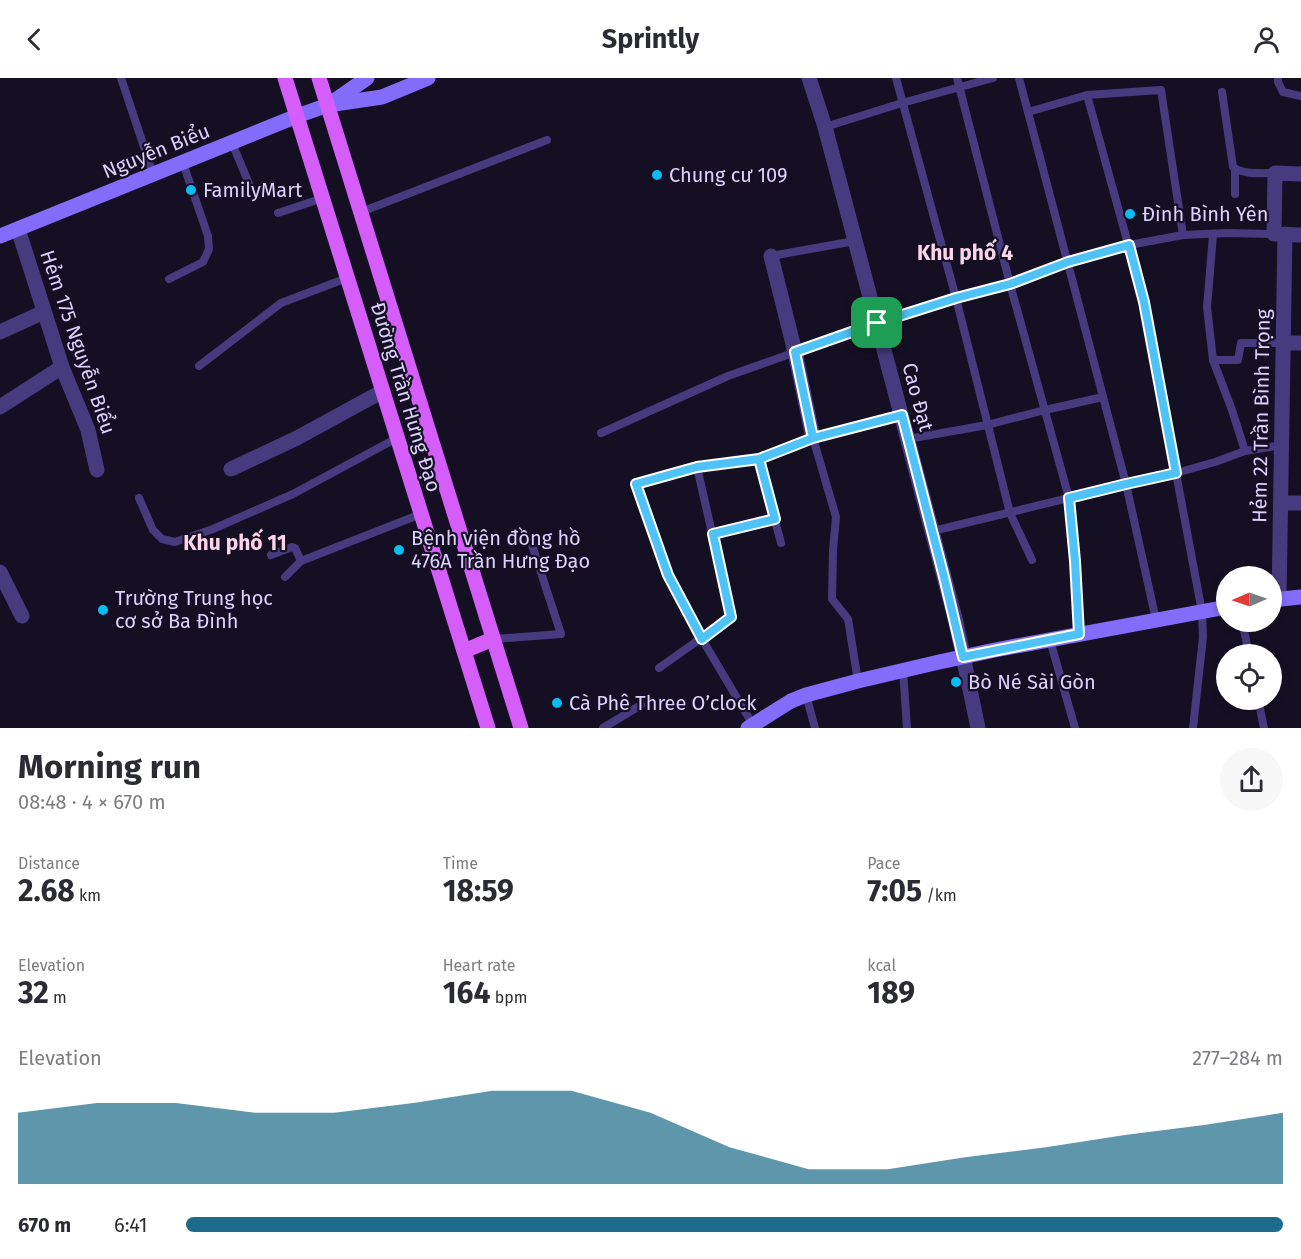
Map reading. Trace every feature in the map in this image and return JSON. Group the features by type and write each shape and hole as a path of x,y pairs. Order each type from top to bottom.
{"main road":[{"name":"Đường Trần Hưng Đạo","path":"285,78 488,728"},
{"name":"Đường Trần Hưng Đạo","path":"319,78 521,728"},
{"path":"464,651 493,639"}],"street":[{"name":"Nguyễn Biểu","path":"328,105 367,78"},
{"name":"Nguyễn Biểu","path":"0,236 297,116 328,105 382,97 428,78"},
{"name":"Cao Đạt","path":"809,78 825,127 933,531 956,622 978,728"},
{"path":"1275,173 1301,174"},
{"name":"Hẻm 22 Trần Bình Trọng","path":"1275,173 1287,235 1278,566"},
{"name":"Hẻm 175 Nguyễn Biểu","path":"18,229 62,367 88,430 97,470"},
{"path":"771,256 813,438"},
{"path":"0,332 44,312"},
{"path":"1284,343 1301,343"},
{"path":"0,408 62,367"},
{"path":"231,469 297,438 383,391"},
{"path":"1281,503 1301,503"},
{"path":"0,572 22,616"},
{"path":"1282,599 1301,597"},
{"path":"750,726 791,701 858,681 963,657 1216,609"}],"lane":[{"path":"121,78 153,174"},
{"path":"896,78 956,298 1010,513 1032,560"},
{"path":"825,127 902,103 958,82 993,78"},
{"path":"1019,78 1126,484 1156,620"},
{"path":"1278,78 1283,92 1301,96"},
{"path":"958,82 1010,284 1069,498 1079,634"},
{"path":"1029,112 1087,95 1161,90 1183,235"},
{"path":"1222,92 1235,169 1235,194"},
{"path":"1087,95 1144,302 1202,612 1203,638 1193,728"},
{"path":"361,212 547,140"},
{"path":"232,143 250,186"},
{"path":"169,279 203,262 209,249 208,236 183,163"},
{"path":"1235,169 1275,173"},
{"path":"278,213 323,198"},
{"path":"601,433 728,376 877,323 1010,284 1068,262 1129,245 1183,235 1227,233 1287,235"},
{"path":"1213,235 1207,307 1213,360 1245,451"},
{"path":"771,256 855,241"},
{"path":"199,366 281,303 347,278"},
{"path":"1213,360 1238,360 1241,343 1284,343"},
{"path":"908,439 987,425 1103,397"},
{"path":"750,726 668,575 636,484 697,467 759,459 813,438 902,415"},
{"path":"139,498 153,530 162,539 176,542 213,529 293,494 397,438"},
{"path":"813,438 836,517 832,599 849,619 858,681"},
{"path":"933,531 1176,473 1245,451 1282,445"},
{"path":"759,459 781,543"},
{"path":"659,668 731,617 697,467"},
{"path":"285,577 301,561 421,514"},
{"path":"713,534 775,519"},
{"path":"493,639 561,634 530,539"},
{"path":"272,555 292,547 295,548 301,561"},
{"path":"1050,640 1075,728"},
{"path":"903,670 907,728"},
{"path":"806,695 816,728"},
{"path":"603,728 641,705"},
{"path":"1260,710 1264,728"}],"place":[{"name":"Chung cư 109","path":"657,175"},
{"name":"FamilyMart","path":"191,190"},
{"name":"Đình Bình Yên","path":"1130,214"},
{"name":"Bệnh viện đồng hồ 476A Trần Hưng Đạo","path":"399,550"},
{"name":"Trường Trung học cơ sở Ba Đình","path":"103,610"},
{"name":"Bò Né Sài Gòn","path":"956,682"},
{"name":"Cà Phê Three O’clock","path":"557,703"}],"district":[{"name":"Khu phố 4","path":"965,253"},
{"name":"Khu phố 11","path":"235,543"}],"route":[{"path":"877,323 795,352 813,438 759,459 775,519 713,534 731,617 702,639 668,575 636,484 697,467 759,459 813,438 902,415 963,657 1079,634 1069,498 1176,473 1144,302 1129,245 1068,262 1010,284 877,323"}]}
